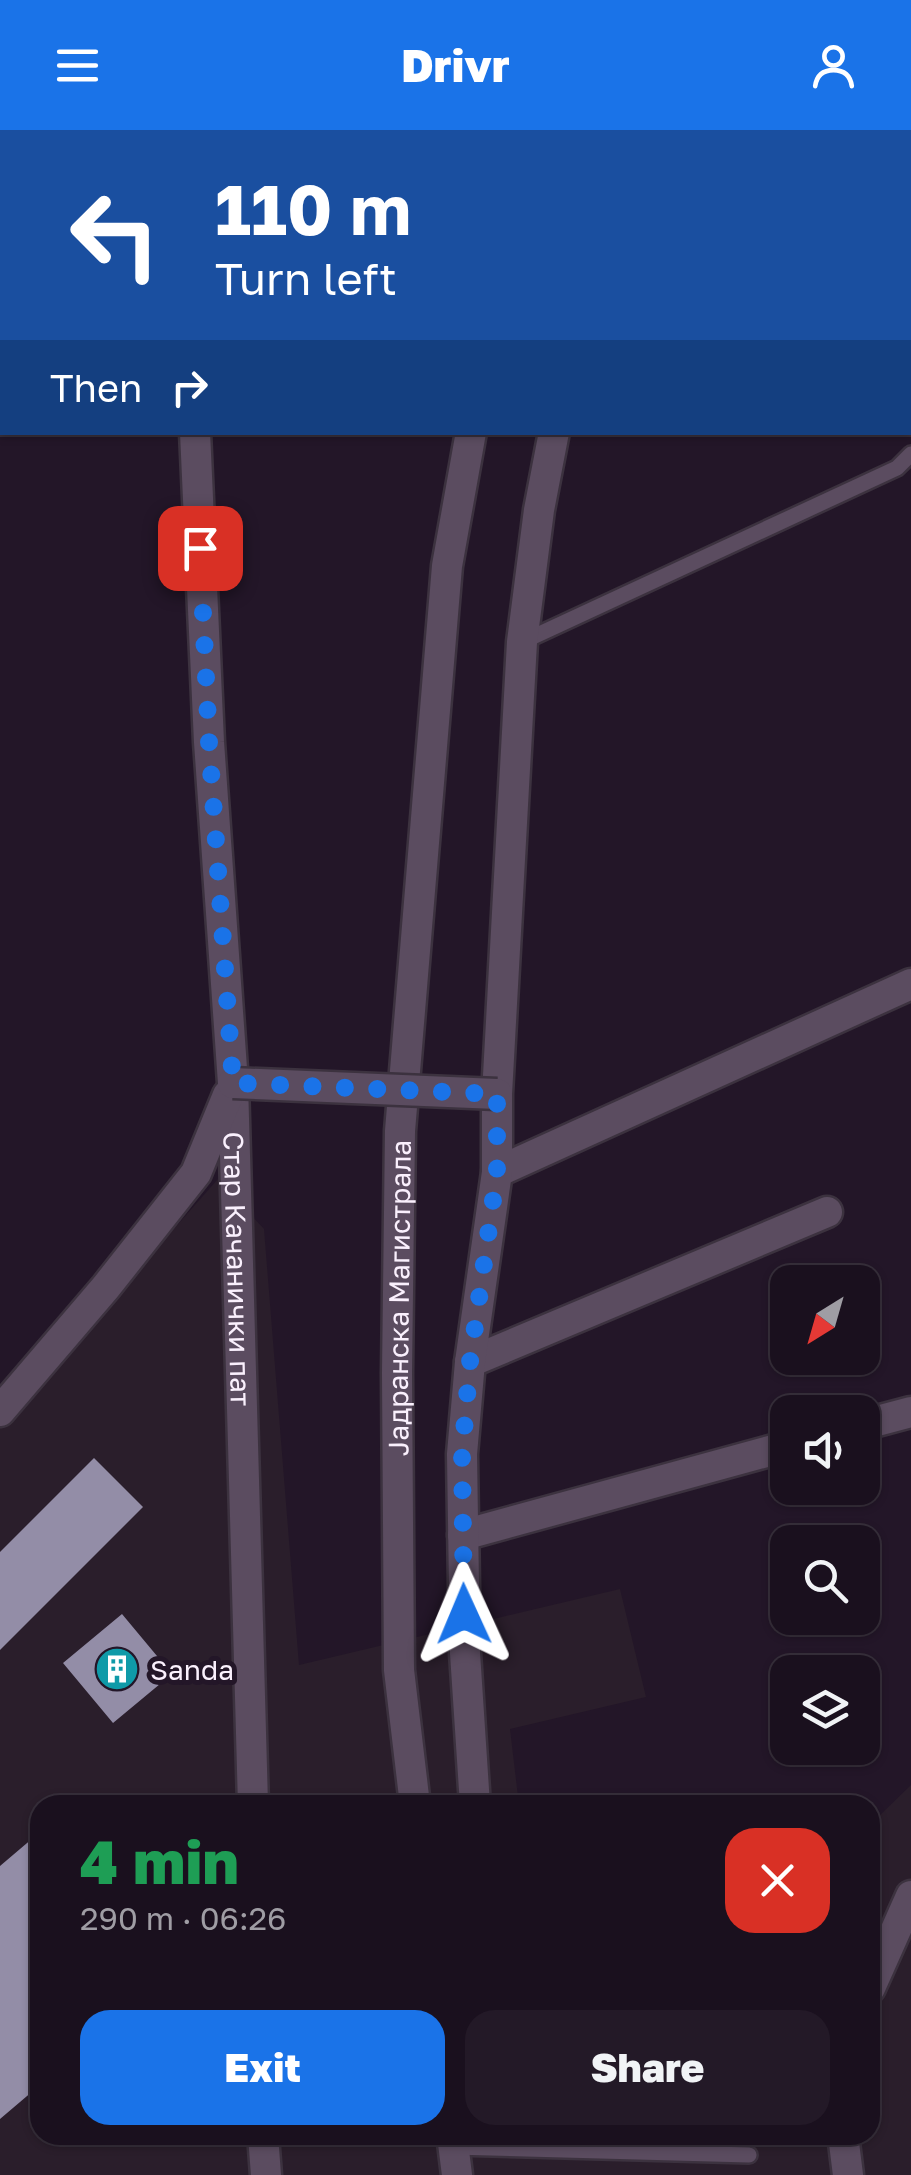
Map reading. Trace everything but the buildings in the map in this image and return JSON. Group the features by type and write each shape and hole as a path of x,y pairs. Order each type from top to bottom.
{"street":[{"name":"Стар Качанички пат","path":"195,435 209,742 233,1083 253,1795"},
{"name":"Јадранска Магистрала","path":"414,1795 398,1670 400,1132 447,566 469,435"},
{"path":"474,1795 465,1653 462,1454 470,1362 497,1172 497,1094 522,642 553,435"},
{"path":"497,1172 911,984"},
{"path":"0,1411 106,1287 196,1172 233,1083 497,1094"},
{"path":"470,1362 827,1212"},
{"path":"880,1420 911,1412"},
{"path":"462,1534 770,1451"},
{"path":"880,1966 911,1896"},
{"path":"264,2145 266,2175"},
{"path":"844,2145 848,2175"}],"lane":[{"path":"522,642 897,468 911,454"},
{"path":"454,2152 750,2155"}],"shaded area":[{"path":"218,1179 264,1229 299,1665 620,1589 646,1697 510,1729 518,1795 30,1795 30,2145 880,2145 880,1815 911,1785 911,2175 0,2175 0,1425"}],"place":[{"name":"Sanda","path":"117,1669"}],"route":[{"path":"200,548 233,1083 497,1094 497,1172 470,1362 462,1454 464,1614"}]}
